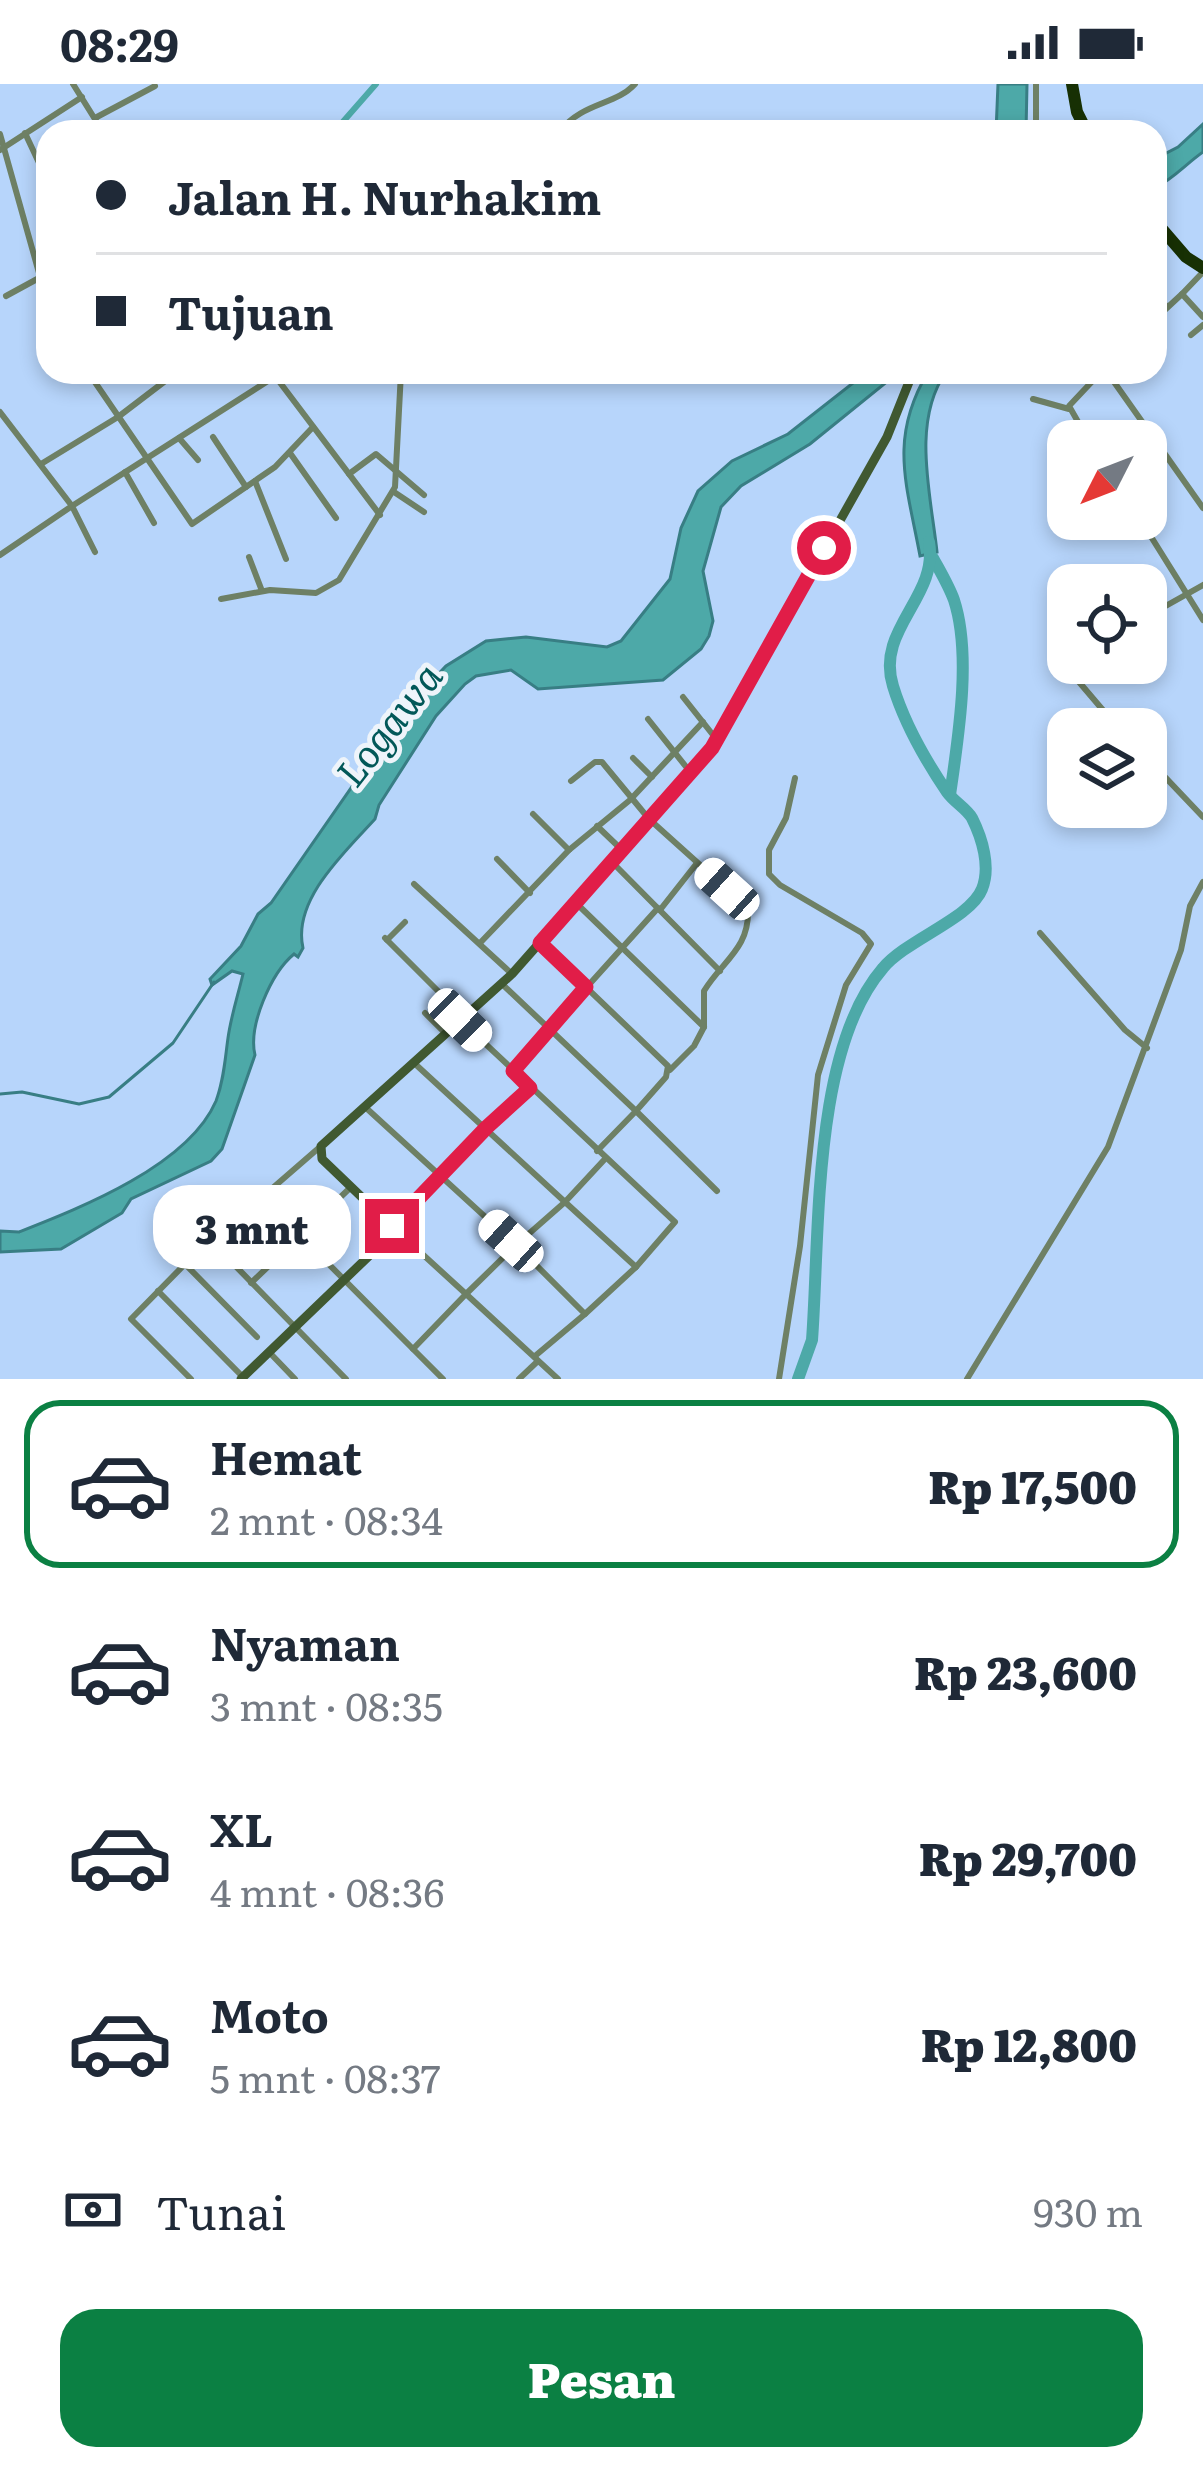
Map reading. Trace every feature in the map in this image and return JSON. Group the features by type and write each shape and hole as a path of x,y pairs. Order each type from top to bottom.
{"highway":[{"path":"1072,84 1082,120"},
{"path":"1167,238 1203,270"}],"main road":[{"path":"242,1378 344,1283 394,1228 320,1156 321,1145 512,974 717,740 887,436 908,384"}],"street":[{"path":"73,84 95,118 155,86"},
{"path":"572,120 585,108 635,84"},
{"path":"1036,84 1036,120"},
{"path":"46,120 82,97"},
{"path":"3,148 36,126"},
{"path":"25,133 36,156"},
{"path":"0,134 36,264"},
{"path":"1167,307 1203,270"},
{"path":"6,296 36,280"},
{"path":"1182,294 1203,321 1191,334"},
{"path":"96,384 192,524 256,481 313,427"},
{"path":"41,464 161,384"},
{"path":"0,555 261,384"},
{"path":"283,384 378,513"},
{"path":"221,599 261,587 325,591 339,580 394,492 400,384"},
{"path":"1069,410 1093,384"},
{"path":"1113,384 1203,508"},
{"path":"1033,399 1069,410 1075,420"},
{"path":"0,412 72,506 94,552"},
{"path":"213,437 246,487"},
{"path":"179,438 198,460"},
{"path":"290,453 336,518"},
{"path":"349,474 374,454 424,495"},
{"path":"125,472 154,523"},
{"path":"256,481 286,559"},
{"path":"1190,490 1203,481"},
{"path":"394,492 424,512"},
{"path":"1154,540 1203,620"},
{"path":"249,557 261,587"},
{"path":"1167,605 1203,585"},
{"path":"1081,684 1101,708"},
{"path":"683,697 717,740"},
{"path":"648,719 691,773"},
{"path":"480,944 569,850 630,800 703,722"},
{"path":"633,758 652,776"},
{"path":"571,782 600,761 630,800 749,912 734,957 704,991 704,1027 694,1046 597,1151"},
{"path":"779,1379 818,1075 846,985 871,944 862,933 769,874 769,850 786,818 795,778"},
{"path":"1167,779 1203,817"},
{"path":"533,814 569,850"},
{"path":"597,826 622,850"},
{"path":"497,860 530,893"},
{"path":"611,861 721,971"},
{"path":"513,1071 697,862"},
{"path":"967,1379 1108,1147 1181,950 1190,906 1203,882"},
{"path":"414,884 512,974"},
{"path":"575,902 704,1027"},
{"path":"405,922 386,939 449,1002 443,1013 453,1026"},
{"path":"1040,933 1125,1030 1147,1048"},
{"path":"540,943 669,1072"},
{"path":"501,983 717,1191"},
{"path":"425,1012 453,1026 513,1071 676,1224 519,1379"},
{"path":"413,1062 636,1267"},
{"path":"530,1088 439,1176 394,1228 558,1379"},
{"path":"364,1106 585,1314"},
{"path":"191,1379 130,1322 185,1264 321,1145"},
{"path":"413,1349 605,1159"},
{"path":"250,1283 352,1187"},
{"path":"262,1197 442,1379"},
{"path":"211,1241 346,1379"},
{"path":"185,1264 257,1337"},
{"path":"158,1291 242,1378"},
{"path":"269,1352 295,1379"}],"shaded area":[{"path":"998,84 1027,84 1026,120 996,120"},
{"path":"1203,124 1203,152 1167,181 1167,153"},
{"path":"852,384 884,384 810,444 741,486 721,507 703,571 713,621 709,636 701,649 663,680 538,689 511,670 476,676 436,716 379,805 375,819 313,895 305,912 303,948 298,957 294,954 285,963 263,1001 255,1030 255,1055 222,1149 211,1161 131,1199 122,1213 61,1249 0,1252 0,1231 19,1232 130,1182 182,1146 202,1124 219,1093 243,974 232,971 212,985 210,979 241,946 258,914 271,903 408,706 446,666 486,641 526,637 607,647 621,641 670,579 681,528 698,491 732,461 788,434"},
{"path":"922,384 939,384 926,436 937,552 920,556 904,462 908,419"}],"waterway":[{"path":"344,120 376,84"},
{"path":"798,1379 812,1340 824,1145 843,1046 860,1003 883,968 965,910 976,900 985,880 984,853 972,818 931,767 893,686 892,647 925,580 929,542"},
{"path":"933,558 954,600 962,646 962,697 950,795"},
{"path":"0,1094 22,1092 79,1104 109,1097 173,1043 214,982"}],"route":[{"path":"392,1226 530,1088 513,1071 586,987 540,943 712,748 824,548"}],"water label":[{"name":"Logawa","path":"387,723"}]}
